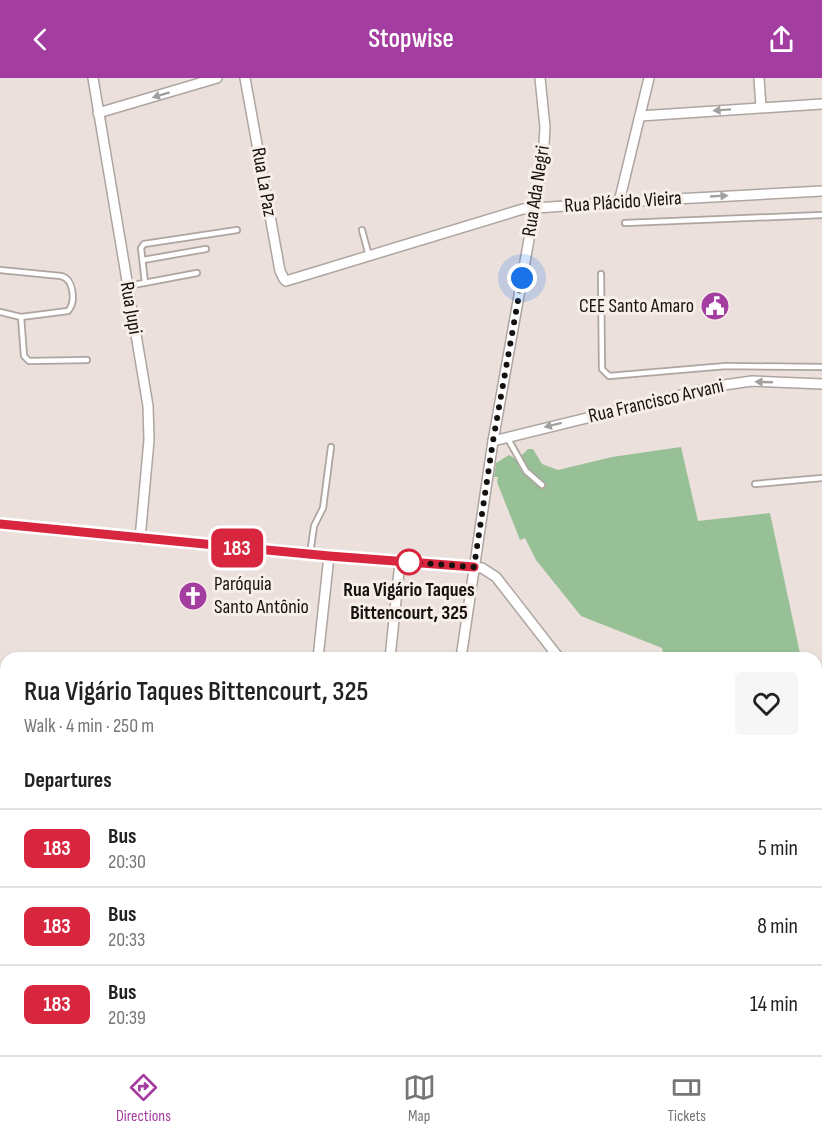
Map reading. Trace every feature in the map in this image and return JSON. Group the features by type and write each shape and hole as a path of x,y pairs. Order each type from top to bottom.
{"street":[{"name":"Rua Jupi","path":"93,78 150,425 140,539"},
{"path":"98,114 217,78"},
{"name":"Rua La Paz","path":"245,78 280,271 284,279 290,281"},
{"name":"Rua Ada Negri","path":"462,652 493,441 545,146 540,78"},
{"path":"619,202 649,78"},
{"path":"759,78 761,107"},
{"path":"640,116 822,104"},
{"name":"Rua Plácido Vieira","path":"290,281 490,218 534,208 822,191"},
{"name":"Rua Francisco Arvani","path":"493,441 717,386 752,381 822,384"},
{"path":"0,524 140,539 474,567 489,571 496,577 553,652"},
{"path":"319,652 329,556"},
{"path":"391,652 400,562"}],"lane":[{"path":"625,223 822,215"},
{"path":"145,283 141,248 145,243 237,230"},
{"path":"362,230 369,256"},
{"path":"143,260 206,249"},
{"path":"0,270 67,277 70,281 73,302 68,311 21,317 0,312"},
{"path":"128,286 198,273"},
{"path":"601,274 602,369 609,376 726,366 822,367"},
{"path":"21,317 26,360 31,362 87,360"},
{"path":"507,437 526,471 542,485"},
{"path":"310,554 314,526 323,508 331,447"},
{"path":"755,484 822,478"}],"green space":[{"path":"681,447 698,521 770,513 800,652 663,652 662,648 581,616 536,560 525,538 520,540 497,482 498,477 494,477 496,463 509,455 517,460 528,449 533,449 542,464 558,470 612,457"}],"bus line":[{"name":"183","path":"0,524 140,539 474,567"}],"place":[{"name":"CEE Santo Amaro","path":"715,306"},
{"name":"Rua Vigário Taques Bittencourt, 325","path":"409,562"},
{"name":"Paróquia Santo Antônio","path":"193,596"}],"route":[{"path":"409,562 474,567 493,441 522,278"}]}
